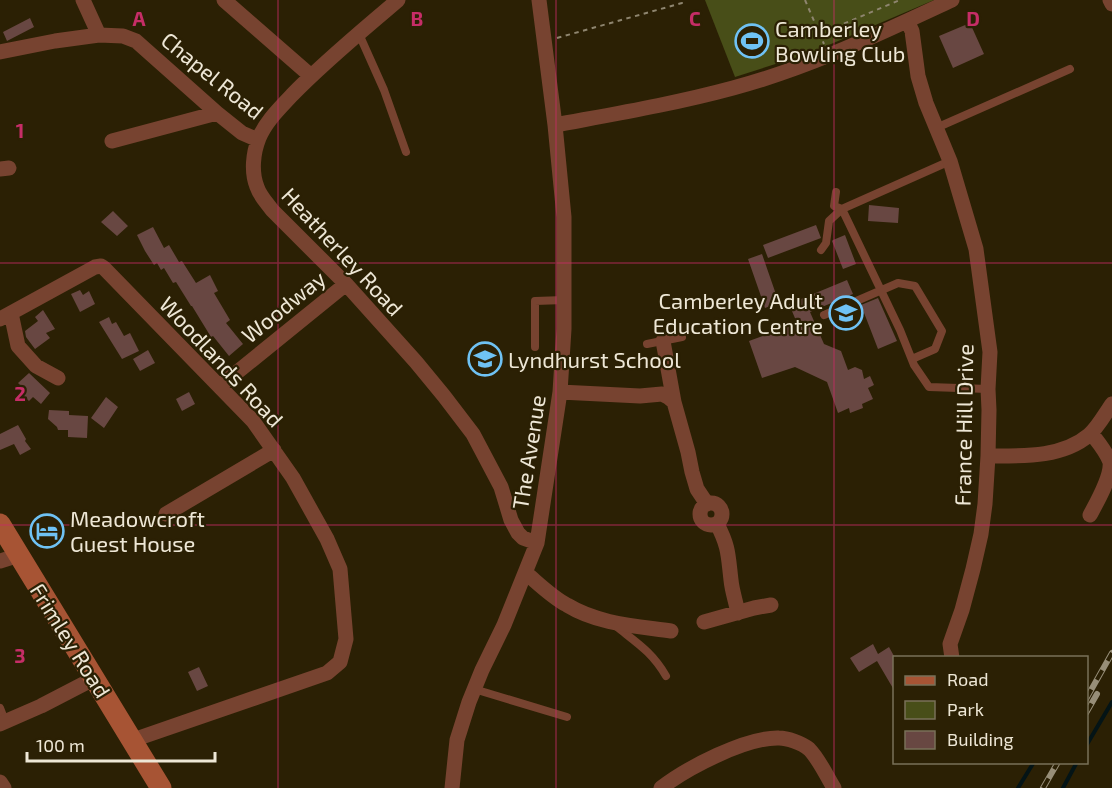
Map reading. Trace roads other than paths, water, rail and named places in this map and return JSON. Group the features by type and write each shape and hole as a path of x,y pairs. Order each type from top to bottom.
{"main road":[{"name":"Frimley Road","path":"0,524 9,558 95,678 161,788"}],"street":[{"path":"83,0 99,35"},
{"path":"224,0 311,76"},
{"name":"Heatherley Road","path":"398,0 311,76 272,116 263,129 254,154 253,170 257,187 284,223 346,284 444,396 473,434 501,487 511,520 519,533 528,541 537,543"},
{"name":"The Avenue","path":"452,788 458,740 474,689 504,625 537,543 560,392 564,300 564,217 539,0"},
{"path":"555,125 656,106 734,88 828,56 952,0"},
{"name":"France Hill Drive","path":"907,21 912,31 918,76 926,103 950,161 976,249 990,352 985,504 981,534 962,609 950,645 952,656"},
{"name":"Chapel Road","path":"0,52 99,35 123,36 136,41 242,133 258,140"},
{"path":"112,141 218,113"},
{"name":"Woodlands Road","path":"5,316 95,267 104,268 253,421 293,478 327,539 340,569 346,639 340,662 327,673 132,740"},
{"name":"Woodway","path":"219,386 346,284"},
{"path":"5,316 18,346 36,366 58,378"},
{"path":"663,341 674,402 697,489 706,504 701,510 701,517 706,524 717,524 728,547 731,581 738,613"},
{"path":"560,392 640,396 662,394 674,402"},
{"path":"988,456 1013,456 1066,448 1091,433 1112,404"},
{"path":"1090,515 1107,483 1112,467 1106,453 1091,433"},
{"path":"166,514 274,450"},
{"path":"526,573 566,605 595,618 671,631"},
{"path":"704,622 754,608 771,606"},
{"path":"2,718 41,706 95,678"},
{"path":"661,788 673,779 729,751 767,739 781,738 808,748 834,788"},
{"path":"0,782 4,788"}],"lane":[{"path":"359,34 384,90 406,152"},
{"path":"936,128 1070,69"},
{"path":"821,250 826,243 829,221 842,208 950,161"},
{"path":"836,192 834,206 842,208"},
{"path":"842,208 900,330 914,365 929,387 988,389"},
{"path":"824,315 898,282 915,286 942,331 935,349 912,359"},
{"path":"535,347 536,301 564,300"},
{"path":"648,344 682,337"},
{"path":"611,622 646,650 657,661 666,676"},
{"path":"474,689 567,717"}],"waterway":[{"path":"1088,743 1112,702"},
{"path":"1018,788 1033,764"},
{"path":"1063,788 1076,764"}],"railway":[{"path":"1088,695 1112,653"},
{"path":"1088,710 1097,694"},
{"path":"1043,788 1057,764"}],"place":[{"name":"Camberley Bowling Club","path":"752,41"},
{"name":"Camberley Adult Education Centre","path":"846,313"},
{"name":"Lyndhurst School","path":"485,359"},
{"name":"Meadowcroft Guest House","path":"47,531"}]}
